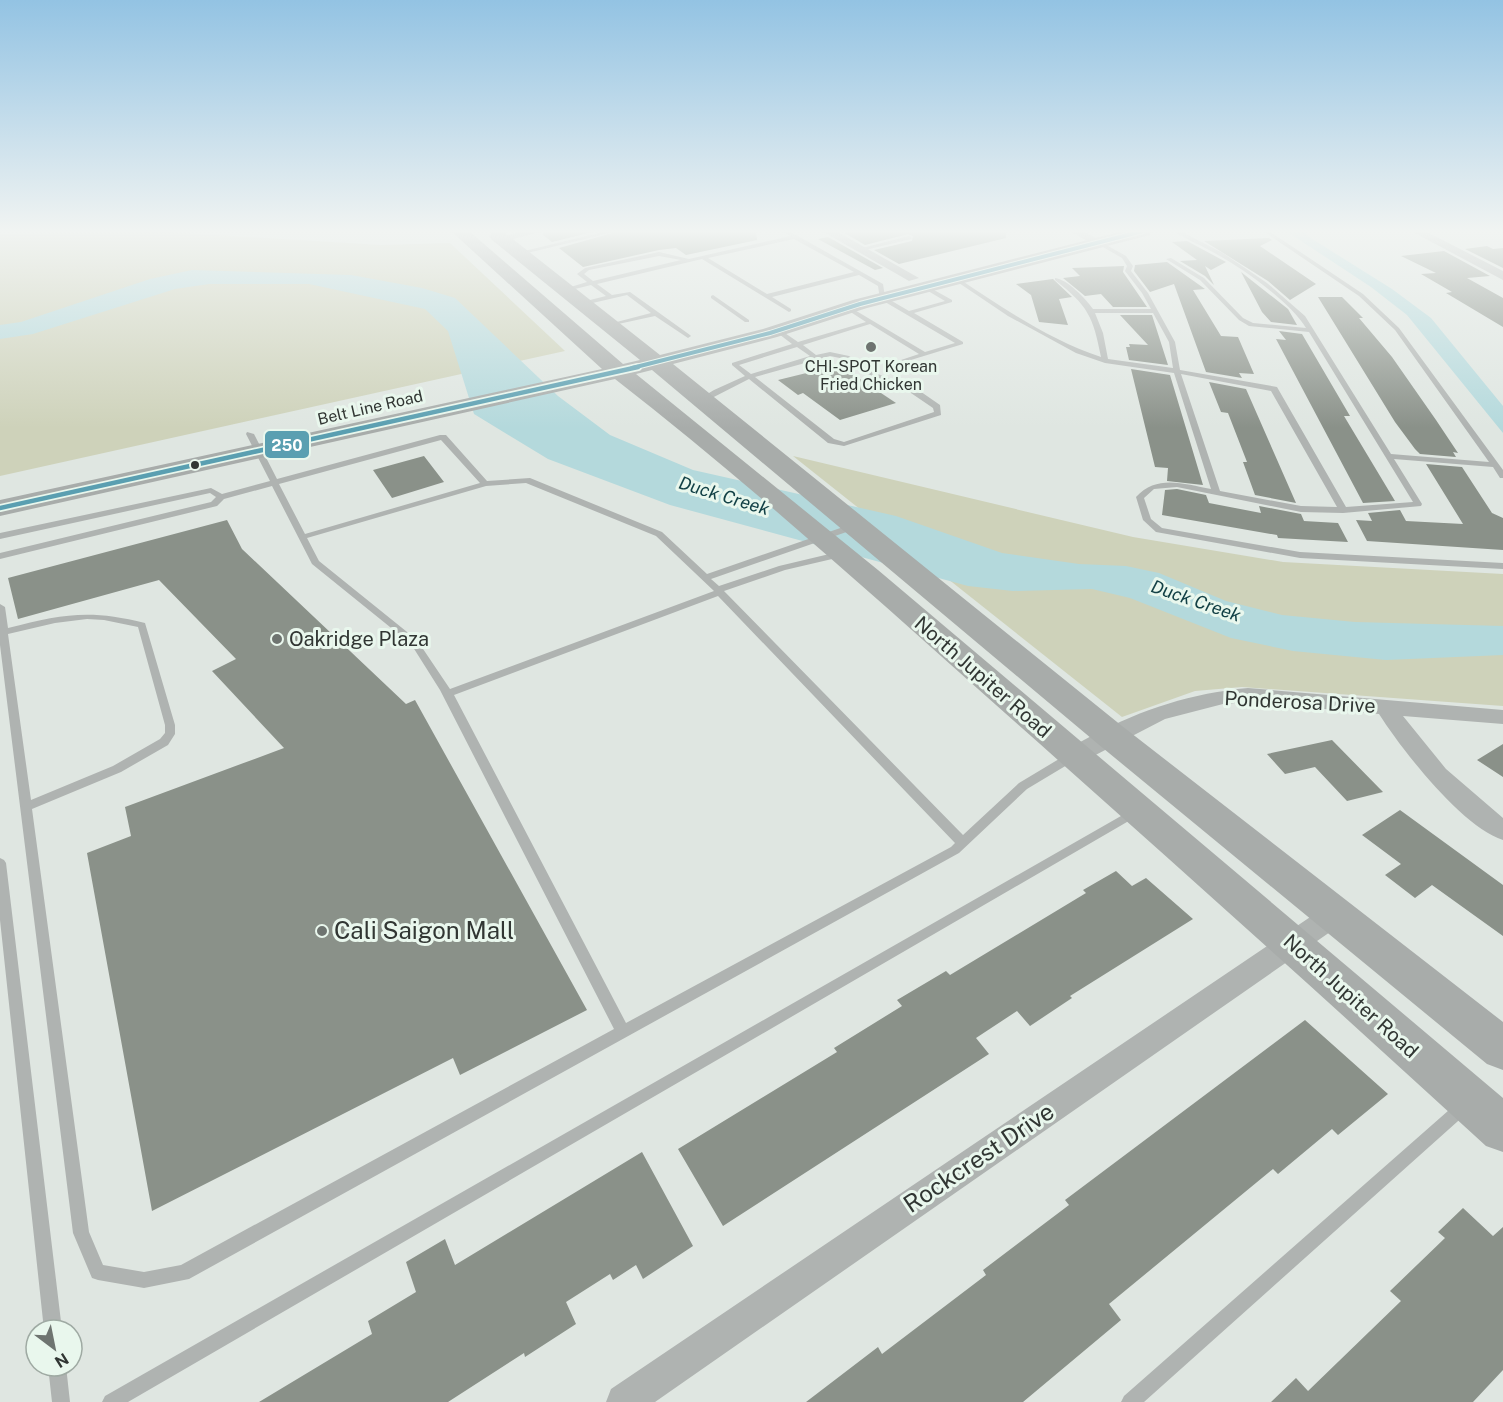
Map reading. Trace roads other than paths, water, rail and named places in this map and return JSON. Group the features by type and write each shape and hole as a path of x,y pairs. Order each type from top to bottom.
{"main road":[{"name":"North Jupiter Road","path":"533,296 618,372 688,425 868,576 1503,1129"},
{"name":"North Jupiter Road","path":"576,296 1110,735 1503,1048"},
{"name":"Belt Line Road","path":"572,372 599,356 789,310 859,296"},
{"name":"Belt Line Road","path":"0,508 255,442 439,401 572,372 618,372 777,330 848,308 873,296"},
{"name":"Belt Line Road","path":"0,489 255,442"}],"street":[{"name":"Ponderosa Drive","path":"1074,756 1154,713 1216,697 1248,695 1503,717"},
{"path":"1386,707 1410,745 1454,793 1503,831"},
{"name":"Rockcrest Drive","path":"624,1402 1334,915"}],"lane":[{"path":"633,296 688,336"},
{"path":"768,296 789,310"},
{"path":"886,366 961,343 908,313 887,296"},
{"path":"908,313 950,301 942,296"},
{"path":"982,296 1010,315 1078,352 1105,361 1177,371 1274,389 1343,510"},
{"path":"1079,296 1096,316 1105,361"},
{"path":"1145,296 1172,342 1177,371 1217,494"},
{"path":"1219,296 1241,319 1251,325 1311,330"},
{"path":"1280,296 1303,316 1418,504 1343,510 1301,510 1177,485 1152,487 1140,497 1147,520 1159,530 1300,555 1503,567"},
{"path":"1363,296 1397,329 1503,476"},
{"path":"584,303 611,297"},
{"path":"713,297 747,321"},
{"path":"848,308 924,354"},
{"path":"1093,311 1155,311"},
{"path":"611,325 656,314"},
{"path":"703,399 725,385 749,376 830,354 847,357 870,373 911,389 937,407 938,413 844,444 831,441 749,376 734,364 871,322"},
{"path":"777,330 815,357"},
{"path":"0,556 214,504 221,497 443,437 485,484"},
{"path":"255,442 315,562 414,642 447,694 623,1032"},
{"path":"1388,456 1495,465"},
{"path":"303,537 485,484 527,480 658,534 719,591 963,843"},
{"path":"0,536 211,490 221,497"},
{"path":"705,578 856,525"},
{"path":"447,694 782,568 842,554"},
{"path":"0,607 81,1233 98,1272 144,1280 183,1273 955,850 1029,781 1074,756"},
{"path":"2,632 87,614 116,617 142,625 170,725 170,734 164,742 117,769 26,807"},
{"path":"111,1402 1137,810"},
{"path":"0,863 52,1318"},
{"path":"1130,1402 1470,1101"},
{"path":"58,1378 61,1402"}],"water":[{"path":"98,296 152,296 33,334 0,339 0,325 21,322"},
{"name":"Duck Creek","path":"367,296 455,298 558,396 610,435 693,470 896,516 1002,553 1079,564 1126,566 1159,573 1226,601 1282,615 1355,622 1503,626 1503,655 1386,660 1293,651 1231,638 1130,598 1092,589 1013,591 968,586 670,505 548,459 474,414 448,331 425,309"},
{"path":"1383,296 1402,296 1431,318 1503,406 1503,433 1407,315"}],"place":[{"name":"CHI-SPOT Korean Fried Chicken","path":"871,347"},
{"name":"Oakridge Plaza","path":"277,639"},
{"name":"Cali Saigon Mall","path":"322,931"}]}
